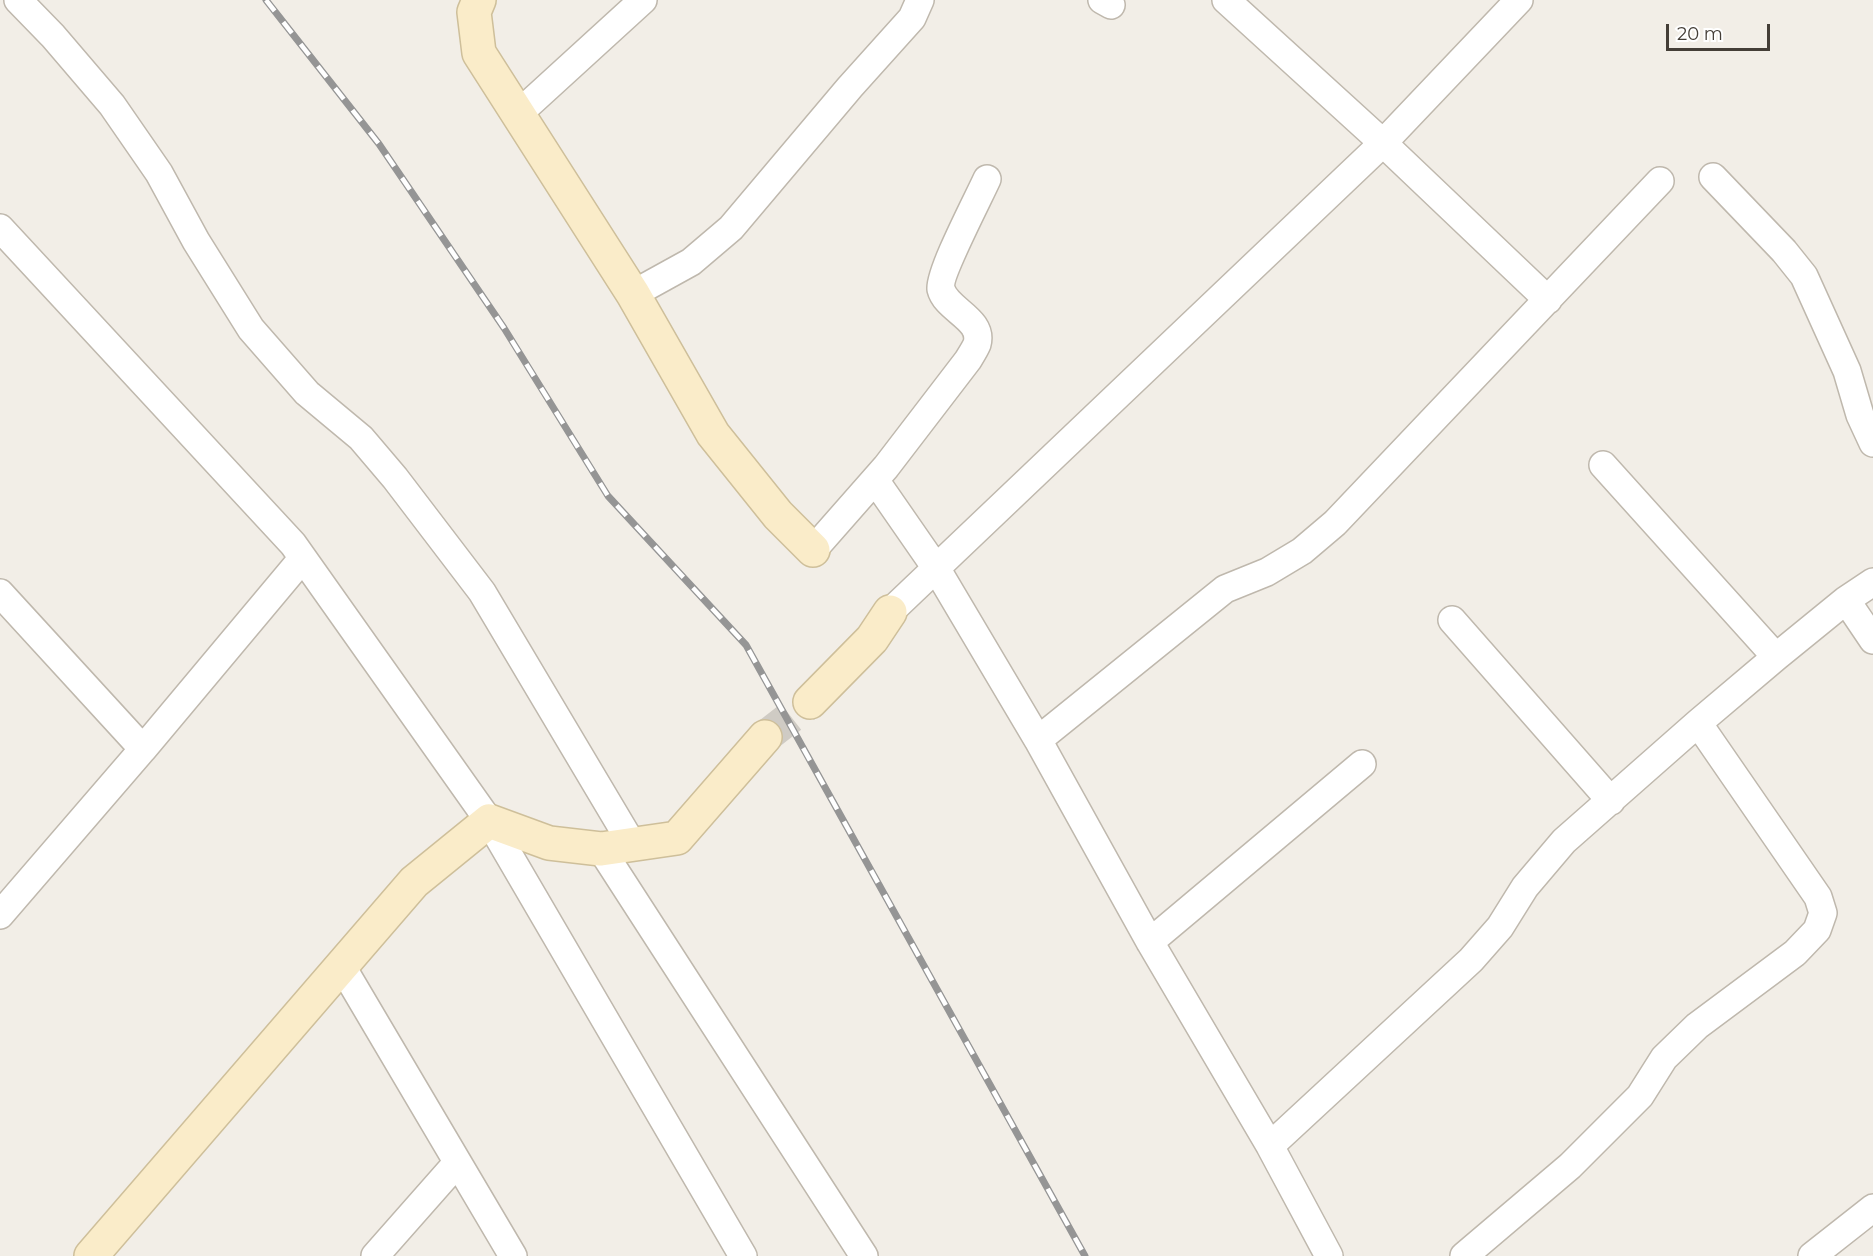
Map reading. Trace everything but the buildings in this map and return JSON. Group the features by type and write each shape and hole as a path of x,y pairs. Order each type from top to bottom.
{"street":[{"path":"18,0 53,36 112,105 159,173 196,241 251,329 307,393 362,438 482,592 616,847 864,1256"},
{"path":"517,115 643,0"},
{"path":"633,294 691,262 731,228 850,87 912,18 920,0"},
{"path":"1226,0 1383,143 1548,300"},
{"path":"810,702 826,683 872,639 890,612 1383,143 1510,3"},
{"path":"472,4 478,53 633,294 713,434 778,514 813,550 875,480 968,360 977,344 978,333 972,323 946,301 940,286 987,179"},
{"path":"1713,177 1784,251 1804,276 1847,371 1860,415 1873,443"},
{"path":"1038,740 1225,589 1267,572 1302,551 1335,523 1660,181"},
{"path":"0,228 293,544 302,560 489,821 743,1256"},
{"path":"1603,465 1776,657"},
{"path":"875,480 936,568 1038,740 1150,942 1270,1146 1329,1256"},
{"path":"0,915 302,560"},
{"path":"1270,1146 1472,960 1500,927 1525,887 1564,841 1776,657 1846,600 1873,582"},
{"path":"0,593 143,749"},
{"path":"1846,600 1873,640"},
{"path":"1452,620 1611,801"},
{"path":"1464,1256 1570,1166 1640,1096 1664,1058 1697,1026 1795,953 1817,930 1823,913 1818,897 1698,723"},
{"path":"489,821 549,843 616,847 677,838 765,736"},
{"path":"1150,942 1362,764"},
{"path":"91,1256 414,882 489,821"},
{"path":"341,965 513,1256"},
{"path":"375,1256 457,1163"},
{"path":"1812,1256 1873,1209"}],"tunnel":[{"path":"765,737 810,702"}],"railway":[{"path":"266,0 379,144 504,328 608,496 746,645 1085,1256"}]}
